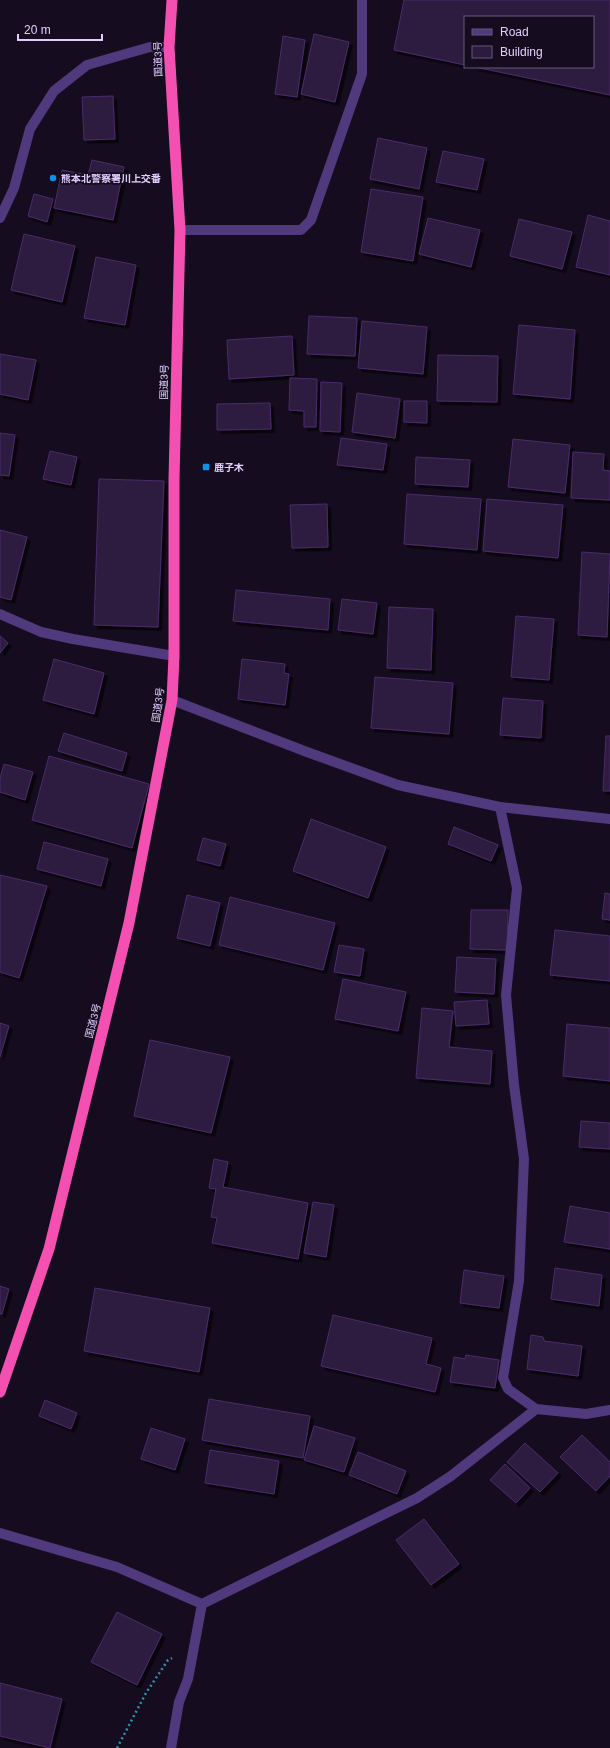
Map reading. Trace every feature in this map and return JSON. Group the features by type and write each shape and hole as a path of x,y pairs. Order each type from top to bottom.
{"highway":[{"name":"国道3号","path":"0,1392 50,1249 129,922 172,700 174,656 174,478 180,230 169,47 172,0"}],"street":[{"path":"180,230 301,230 311,220 362,74 362,0"},
{"path":"0,218 14,188 30,129 54,91 87,66 150,47 169,47"},
{"path":"0,614 42,632 73,639 174,656"},
{"path":"172,700 398,785 500,807 610,819"},
{"path":"500,807 517,888 506,994 514,1085 524,1159 519,1281 503,1378 508,1389 536,1409 586,1414 610,1410"},
{"path":"202,1604 417,1498 457,1472 536,1409"},
{"path":"0,1532 118,1567 202,1604"},
{"path":"171,1748 179,1702 188,1679 202,1604"}],"path":[{"path":"117,1748 146,1693 168,1660 194,1644"}],"building":[{"path":"404,0 610,0 610,95 480,68 594,68 594,16 464,16 464,65 394,50"},
{"path":"314,34 349,42 335,102 301,94"},
{"path":"283,36 305,40 297,97 275,94"},
{"path":"113,96 115,139 84,140 82,97"},
{"path":"378,138 427,148 419,189 370,179"},
{"path":"443,151 484,159 477,190 436,182"},
{"path":"92,160 124,167 113,220 54,208 62,170 88,175"},
{"path":"371,189 423,197 413,261 361,252"},
{"path":"34,194 53,199 47,222 28,216"},
{"path":"588,215 610,221 610,275 576,267"},
{"path":"428,218 480,230 471,267 419,254"},
{"path":"519,219 572,232 562,269 510,256"},
{"path":"24,234 75,246 62,302 11,290"},
{"path":"96,257 136,265 125,325 84,318"},
{"path":"309,316 357,318 355,356 307,354"},
{"path":"362,321 427,327 423,374 358,368"},
{"path":"519,325 575,330 570,399 513,394"},
{"path":"292,336 294,375 229,379 227,340"},
{"path":"0,354 36,360 28,400 0,394"},
{"path":"438,355 498,356 497,402 437,401"},
{"path":"290,378 317,379 316,427 304,427 304,411 289,410"},
{"path":"321,382 342,383 340,432 320,431"},
{"path":"357,393 400,399 395,438 352,432"},
{"path":"404,401 427,401 427,423 404,422"},
{"path":"270,403 271,429 217,430 217,404"},
{"path":"0,433 15,435 9,476 0,475"},
{"path":"341,438 387,444 383,470 337,465"},
{"path":"513,439 570,445 565,493 508,487"},
{"path":"50,451 77,457 71,485 43,479"},
{"path":"573,452 604,454 603,470 610,471 610,500 571,498"},
{"path":"416,457 470,460 468,487 415,484"},
{"path":"99,479 164,481 158,627 94,625"},
{"path":"407,494 481,499 477,550 404,544"},
{"path":"487,499 563,505 558,558 483,551"},
{"path":"327,504 328,547 292,548 290,505"},
{"path":"0,530 27,537 11,600 0,597"},
{"path":"582,552 610,554 607,637 578,635"},
{"path":"236,590 330,599 328,630 233,621"},
{"path":"342,599 377,603 373,634 338,630"},
{"path":"389,607 433,609 431,670 387,668"},
{"path":"516,616 554,619 549,680 511,677"},
{"path":"0,636 8,643 0,653"},
{"path":"54,659 104,673 94,714 43,700"},
{"path":"242,659 285,664 284,673 289,674 285,705 238,699"},
{"path":"375,677 453,683 449,734 371,728"},
{"path":"503,698 543,701 541,738 500,735"},
{"path":"64,733 127,753 122,771 58,751"},
{"path":"606,736 610,736 610,791 603,791"},
{"path":"49,756 149,784 132,848 32,820"},
{"path":"4,764 33,772 25,800 0,792 0,778"},
{"path":"311,819 386,847 368,898 293,871"},
{"path":"454,827 498,845 491,861 448,844"},
{"path":"203,838 226,844 220,866 197,860"},
{"path":"44,842 108,859 101,886 37,869"},
{"path":"0,875 47,886 19,978 0,972"},
{"path":"605,893 610,894 610,920 602,919"},
{"path":"187,895 220,903 210,946 177,938"},
{"path":"230,897 335,923 323,970 219,945"},
{"path":"471,910 508,910 507,950 470,949"},
{"path":"555,930 610,936 610,981 550,975"},
{"path":"339,945 364,949 360,976 334,972"},
{"path":"457,957 496,959 494,994 455,992"},
{"path":"343,979 406,992 398,1031 335,1019"},
{"path":"487,1000 489,1024 456,1026 454,1002"},
{"path":"422,1008 453,1011 449,1047 492,1051 490,1084 416,1078"},
{"path":"0,1023 9,1026 0,1057"},
{"path":"567,1024 610,1028 610,1081 563,1076"},
{"path":"150,1040 230,1057 211,1133 134,1116"},
{"path":"581,1121 610,1123 610,1149 579,1147"},
{"path":"214,1159 228,1162 223,1187 308,1203 298,1259 212,1243 217,1218 211,1217 216,1189 209,1188"},
{"path":"313,1202 334,1205 326,1257 304,1253"},
{"path":"570,1206 610,1213 610,1249 564,1242"},
{"path":"555,1268 602,1275 599,1306 551,1299"},
{"path":"464,1270 504,1276 499,1308 460,1303"},
{"path":"0,1286 9,1289 2,1314 0,1314"},
{"path":"95,1288 210,1308 199,1372 84,1351"},
{"path":"333,1315 432,1338 426,1364 441,1368 435,1392 321,1366"},
{"path":"531,1335 543,1337 544,1341 582,1346 578,1376 527,1369"},
{"path":"466,1355 499,1360 495,1388 450,1382 454,1357 465,1359"},
{"path":"209,1399 310,1416 303,1458 202,1440"},
{"path":"45,1400 77,1413 71,1429 39,1416"},
{"path":"314,1426 355,1438 344,1472 304,1460"},
{"path":"151,1428 185,1439 175,1470 141,1459"},
{"path":"582,1435 610,1462 610,1476 596,1491 560,1457"},
{"path":"525,1443 558,1473 540,1492 507,1462"},
{"path":"210,1450 279,1461 274,1494 205,1483"},
{"path":"358,1452 406,1471 397,1494 349,1475"},
{"path":"505,1464 530,1488 516,1503 490,1480"},
{"path":"424,1519 459,1564 431,1585 396,1540"},
{"path":"117,1612 162,1634 137,1685 91,1662"},
{"path":"0,1683 62,1699 50,1748 0,1736"}],"place":[{"name":"熊本北警察署川上交番","path":"53,178"},
{"name":"鹿子木","path":"206,467"}]}
